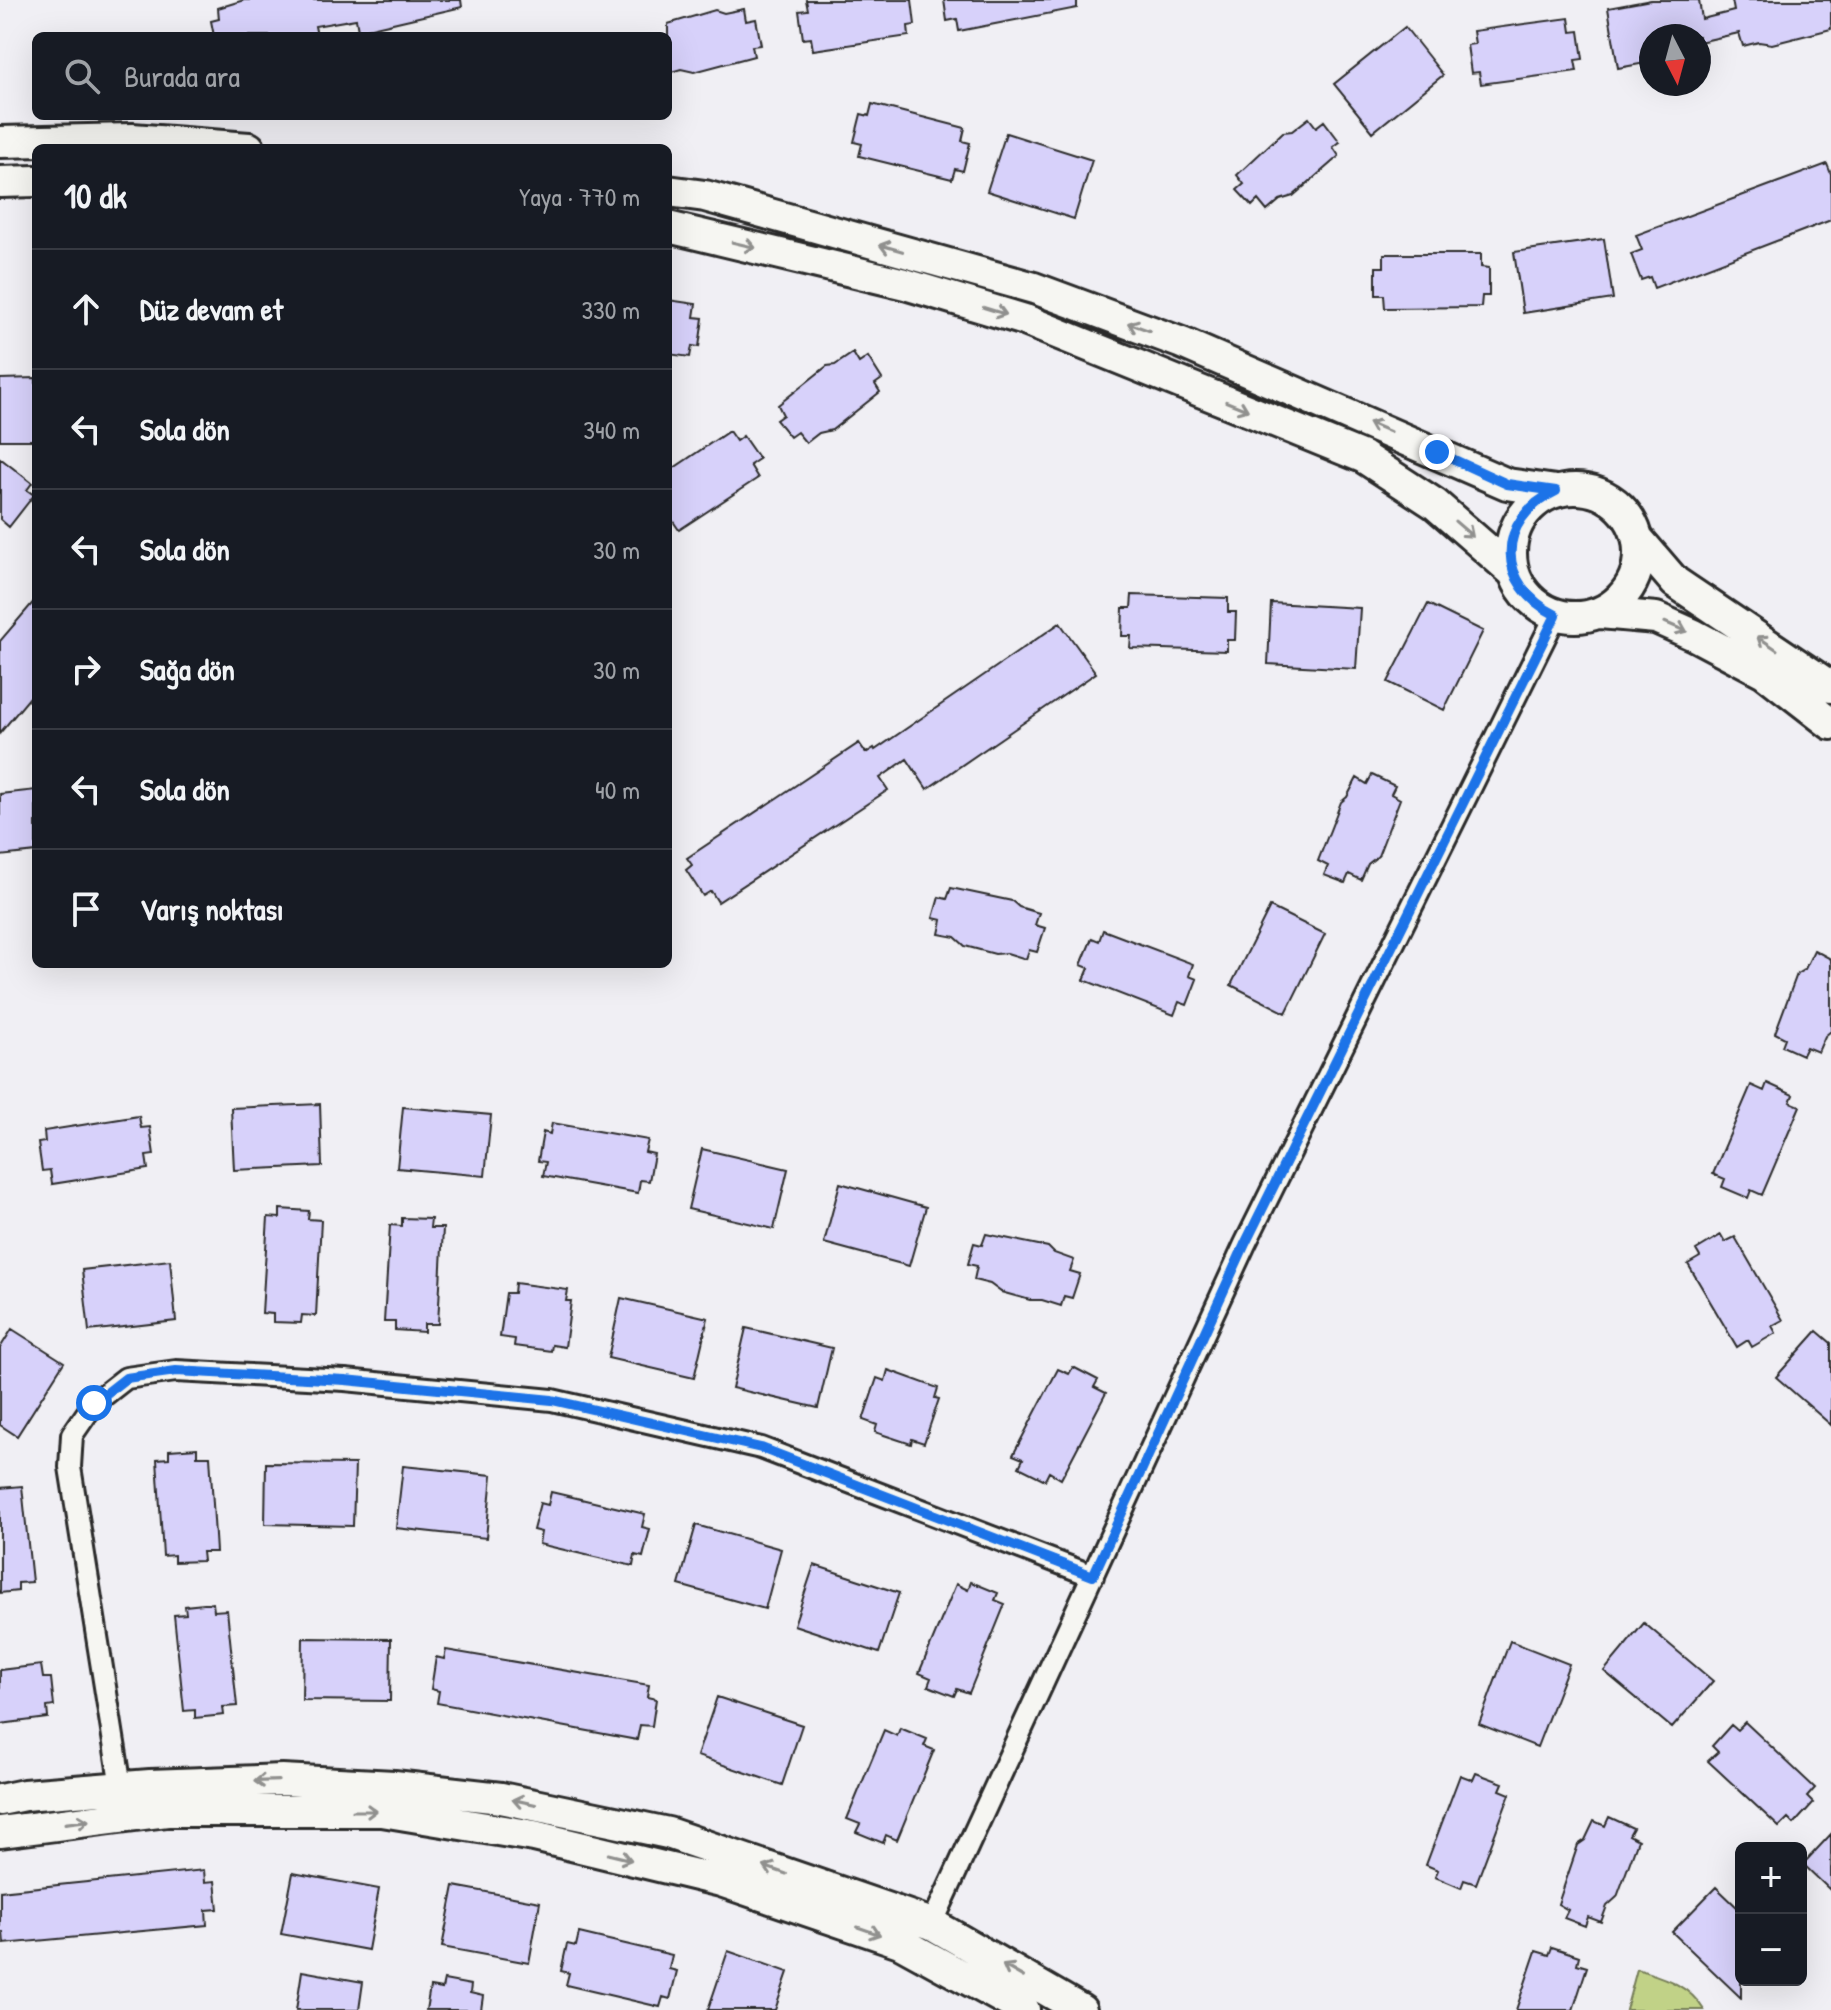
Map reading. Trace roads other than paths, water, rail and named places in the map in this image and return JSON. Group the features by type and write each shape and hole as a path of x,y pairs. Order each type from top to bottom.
{"street":[{"path":"0,142 132,139 197,144"},
{"path":"0,182 32,181"},
{"path":"672,192 705,196 1034,288 1182,343 1507,484 1556,491"},
{"path":"672,228 905,284 1025,320 1363,457 1435,504 1513,572"},
{"path":"1600,613 1619,601 1633,583 1640,562 1639,540 1631,519 1617,502 1597,492 1577,488 1556,491 1538,499 1523,514 1514,532 1510,552 1513,572 1522,590 1537,605 1556,615 1578,617 1600,613 1656,618 1764,672 1831,724"},
{"path":"1639,540 1675,582 1831,687"},
{"path":"932,1924 1245,1244 1556,615"},
{"path":"121,1787 70,1467 72,1435 94,1403 126,1378 176,1371 258,1374 552,1400 761,1448 1093,1576"},
{"path":"0,1800 24,1795 121,1787 282,1780 394,1786 501,1798 668,1833 932,1924 1081,2010"},
{"path":"0,1832 167,1811 382,1811 534,1836 721,1881 900,1942 1024,2010"}]}
